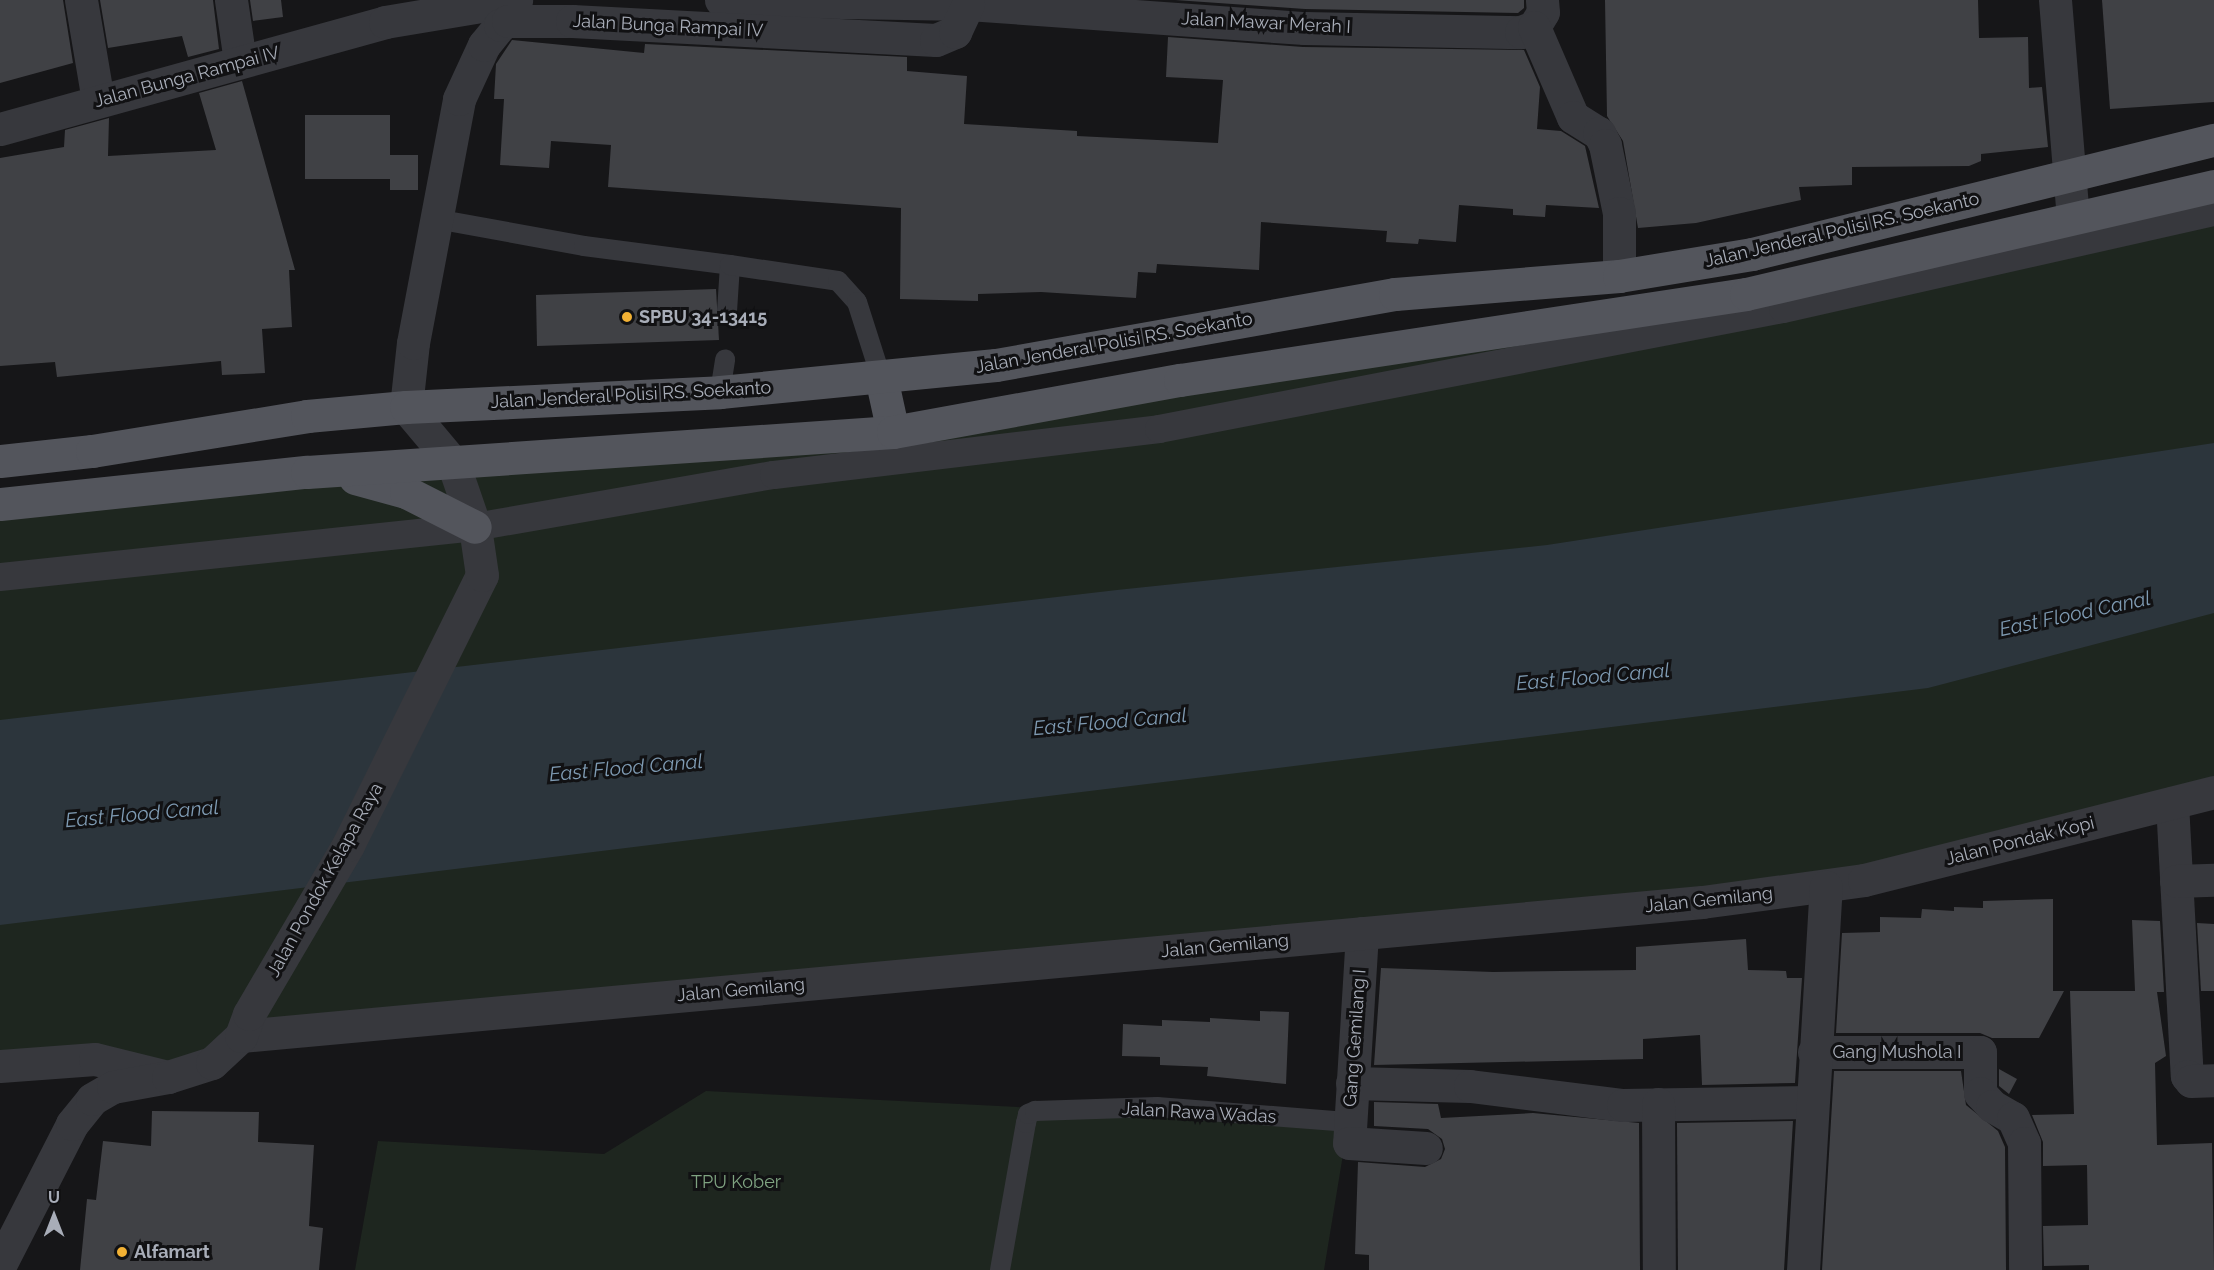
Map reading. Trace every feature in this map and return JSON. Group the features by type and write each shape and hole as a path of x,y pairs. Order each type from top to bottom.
{"main road":[{"name":"Jalan Jenderal Polisi RS. Soekanto","path":"0,461 92,451 307,416 406,407 720,392 996,365 1395,294 1619,276 1752,254 2214,140"},
{"path":"0,504 307,472 893,432 1180,380 1746,294 2214,186"},
{"path":"881,377 893,432"},
{"path":"307,472 371,480 406,492 475,527"}],"street":[{"path":"81,0 98,101"},
{"path":"231,0 240,61"},
{"name":"Jalan Bunga Rampai IV","path":"0,129 240,61 384,11 529,7 936,40 955,32 968,2 721,0"},
{"path":"2055,0 2073,219"},
{"name":"Jalan Mawar Merah I","path":"968,2 1302,14 1521,32 1538,14"},
{"name":"Jalan Bunga Rampai IV","path":"406,407 413,343 459,99 484,45 500,25 529,7"},
{"path":"1538,14 1573,117 1599,133 1605,145 1619,213 1619,276"},
{"path":"0,577 475,527 774,476 1159,429 1783,309 2214,212"},
{"name":"Jalan Pondok Kelapa Raya","path":"0,1265 72,1124 92,1099 113,1087 168,1077 212,1063 245,1025 348,845 482,575 475,527 453,463 406,407"},
{"name":"Jalan Pondak Kopi","path":"1826,887 2214,792"},
{"path":"2172,803 2176,881 2200,1073"},
{"path":"2176,881 2214,880"},
{"path":"1803,1270 1810,1102 1826,887"},
{"name":"Jalan Gemilang","path":"245,1025 1362,933 1826,887"},
{"name":"Gang Gemilang I","path":"1349,1133 1362,933"},
{"name":"Gang Mushola I","path":"1815,1052 1980,1052 1980,1093 1992,1106 2013,1118 2024,1143 2025,1270"},
{"path":"0,1066 94,1059 168,1077"},
{"path":"1352,1083 1470,1086 1601,1103 1810,1102"},
{"path":"1658,1104 1659,1270"},
{"path":"1349,1133 1426,1148"}],"lane":[{"path":"436,219 584,246 838,281 857,302 881,377"},
{"path":"727,311 730,265"},
{"path":"720,392 725,358"},
{"name":"Jalan Rawa Wadas","path":"1000,1270 1026,1123 1028,1114 1035,1111 1157,1107 1349,1133"}],"green space":[{"path":"2214,186 2214,788 1864,880 241,1036 212,1063 0,1066 0,504 893,432 1405,346"},
{"name":"TPU Kober","path":"706,1091 1348,1124 1324,1270 355,1270 378,1141 604,1154"}],"water":[{"name":"East Flood Canal","path":"2214,443 2214,613 1928,688 0,925 0,720 1117,590 1547,545"}],"building":[{"path":"0,0 63,0 73,63 0,83"},
{"path":"100,0 213,0 219,49 188,57 182,36 108,48"},
{"path":"250,0 281,0 283,17 253,21"},
{"path":"1175,0 1524,0 1524,8 1518,13 1305,9"},
{"path":"1605,0 1978,0 1979,38 2028,37 2029,88 2042,87 2048,147 1981,154 1981,161 1969,166 1852,167 1852,185 1799,187 1801,200 1696,223 1638,228 1623,141 1607,116"},
{"path":"2102,0 2214,0 2214,102 2110,109"},
{"path":"1168,37 1303,47 1524,50 1540,87 1537,129 1561,131 1585,146 1599,208 1546,205 1545,217 1513,215 1513,209 1459,205 1456,242 1419,239 1418,244 1386,242 1387,231 1261,222 1259,270 1157,264 1156,273 1138,272 1136,298 1041,292 978,294 978,301 900,299 901,208 608,187 611,145 551,141 549,168 500,165 504,99 494,99 496,64 512,40 644,53 645,44 907,57 907,71 967,76 964,124 1077,131 1077,136 1218,143 1223,80 1166,77"},
{"path":"242,81 295,270 289,270 292,327 262,329 265,373 222,375 221,361 57,377 55,362 0,366 0,158 64,147 65,130 109,118 108,156 216,150 199,93"},
{"path":"305,115 390,115 390,155 418,155 418,190 390,190 390,179 305,179"},
{"name":"SPBU 34-13415","path":"716,289 719,340 537,346 536,295"},
{"path":"2053,899 2053,991 2064,991 2039,1038 1992,1038 1980,1033 1836,1033 1842,933 1880,932 1880,917 1921,918 1922,909 1954,911 1954,907 1983,908 1983,901"},
{"path":"2132,920 2160,921 2164,992 2157,992 2166,1056 2155,1063 2157,1145 2212,1143 2214,1270 2089,1270 2089,1265 2044,1266 2043,1226 2088,1225 2087,1165 2043,1166 2043,1142 2032,1115 2074,1114 2070,991 2135,991"},
{"path":"2197,923 2214,924 2214,991 2201,991"},
{"path":"1746,939 1748,970 1786,971 1787,978 1802,978 1795,1083 1702,1085 1700,1035 1643,1039 1643,1059 1374,1065 1381,968 1493,972 1636,970 1636,947"},
{"path":"1260,1011 1289,1012 1286,1084 1207,1076 1208,1067 1160,1065 1160,1057 1122,1056 1123,1024 1162,1026 1162,1020 1210,1022 1210,1018 1260,1021"},
{"path":"1999,1069 2017,1079 2009,1094 1999,1086"},
{"path":"1834,1071 1961,1071 1966,1105 1998,1131 2005,1147 2006,1270 1822,1270"},
{"path":"1374,1102 1438,1104 1441,1118 1533,1113 1639,1123 1640,1270 1369,1270 1369,1255 1355,1254 1358,1162 1425,1167 1441,1159 1445,1149 1442,1139 1428,1129 1374,1126"},
{"path":"152,1111 259,1112 258,1142 314,1145 309,1226 323,1228 319,1270 80,1270 87,1199 96,1200 103,1141 151,1146"},
{"path":"1793,1121 1784,1270 1678,1270 1677,1123"}],"place":[{"name":"SPBU 34-13415","path":"627,317"},
{"name":"Alfamart","path":"122,1252"}]}
